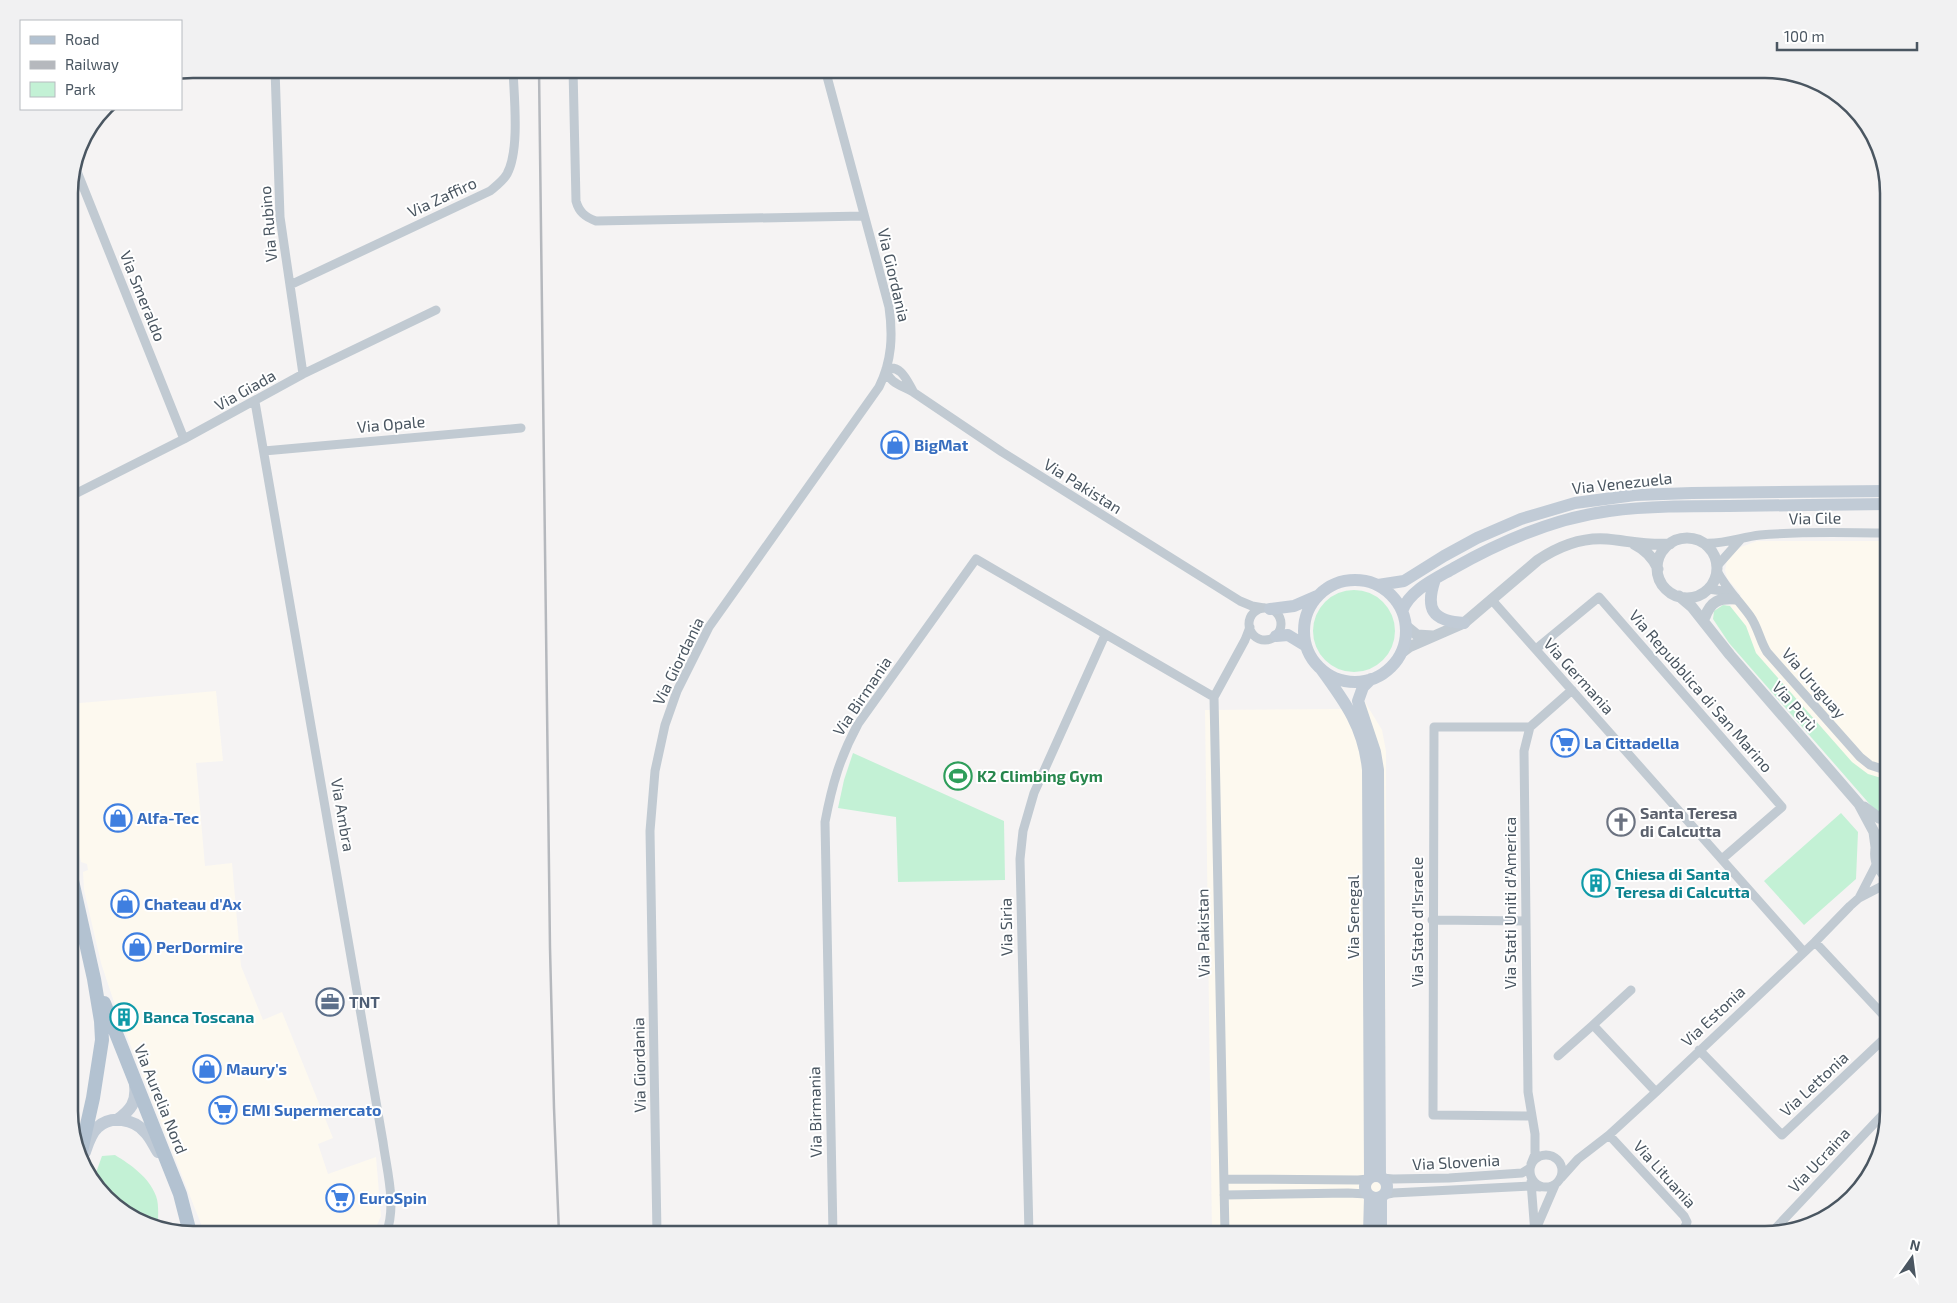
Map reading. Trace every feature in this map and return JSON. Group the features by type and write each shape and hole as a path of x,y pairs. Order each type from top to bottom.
{"main road":[{"name":"Via Venezuela","path":"1267,608 1294,606 1317,596 1327,587 1349,580 1367,581 1378,585 1404,581 1477,538 1521,519 1575,503 1635,495 1880,491"},
{"name":"Via Venezuela","path":"1402,611 1413,594 1435,579 1483,552 1516,537 1563,522 1607,511 1692,506 1880,504"},
{"path":"1435,579 1430,598 1431,607 1435,614 1445,621 1464,623"},
{"path":"1317,596 1306,615 1304,636 1306,646 1321,669 1344,681 1358,682 1370,679 1389,669 1401,653 1406,636 1406,626 1402,611 1388,592 1378,585"},
{"path":"1276,636 1288,635 1306,646"},
{"name":"Via Senegal","path":"1321,669 1338,692 1362,736 1368,770 1375,1177"},
{"name":"Via Senegal","path":"1370,679 1363,687 1358,701 1375,752 1378,770 1375,1177"},
{"name":"Via Aurelia Nord","path":"78,907 94,979 102,1040 93,1098 83,1145"},
{"name":"Via Aurelia Nord","path":"94,979 173,1176 188,1226"},
{"path":"118,1120 131,1109 134,1103 136,1095 135,1082"},
{"path":"85,1152 90,1139 98,1127 110,1121 131,1121 145,1131 164,1165 173,1176"},
{"path":"1370,1226 1375,1196 1387,1186 1375,1177 1364,1188 1375,1196 1380,1226"}],"street":[{"name":"Via Rubino","path":"275,78 280,217 303,374"},
{"name":"Via Zaffiro","path":"290,285 490,191 500,182 507,174 513,154 513,78"},
{"name":"Via Giordania","path":"573,78 576,201 578,209 588,218 596,221 864,216"},
{"name":"Via Giordania","path":"657,1226 650,831 655,771 665,725 677,691 709,626 879,387 891,352 892,329 889,308 827,78"},
{"name":"Via Smeraldo","path":"79,177 184,439"},
{"name":"Via Giada","path":"78,492 255,402 303,374 436,310"},
{"name":"Via Pakistan","path":"891,352 892,362 913,392"},
{"path":"886,370 891,368 899,370"},
{"name":"Via Pakistan","path":"886,370 888,376 896,383 913,392 1014,460 1240,601 1252,606 1267,608"},
{"path":"879,387 896,383"},
{"name":"Via Ambra","path":"255,402 383,1142 392,1199 388,1226"},
{"name":"Via Opale","path":"264,451 521,428"},
{"name":"Via Cile","path":"1703,543 1719,543 1758,535 1880,533"},
{"name":"Via Perù","path":"1401,653 1408,648 1464,623 1538,560 1551,551 1572,543 1589,539 1670,544 1689,538 1703,543"},
{"path":"1717,569 1742,539"},
{"name":"Via Perù","path":"1628,542 1647,552 1654,560 1664,586 1692,607 1708,629 1859,804 1874,832 1877,863"},
{"path":"1703,543 1714,554 1717,569"},
{"path":"1658,570 1660,556 1670,544"},
{"name":"Via Birmania","path":"832,1226 824,822 831,788 845,748 858,724 976,559 1214,698"},
{"name":"Via Perù","path":"1708,629 1705,617 1706,591 1714,581 1717,569"},
{"name":"Via Uruguay","path":"1717,569 1735,599 1755,623 1762,644 1767,652 1860,757 1870,765 1880,768"},
{"path":"1679,596 1694,597 1706,591 1723,591 1735,599"},
{"name":"Via Repubblica di San Marino","path":"1536,650 1598,597 1782,806 1722,859"},
{"path":"1705,617 1708,608 1716,601 1725,598 1735,599"},
{"name":"Via Germania","path":"1491,599 1804,952"},
{"path":"1240,601 1246,609 1256,637"},
{"name":"Via Pakistan","path":"1225,1226 1214,698 1245,640 1254,612 1267,608"},
{"path":"1245,640 1256,637 1266,640 1276,636 1281,628 1280,618 1274,611 1267,608"},
{"path":"1406,626 1417,635 1435,636"},
{"name":"Via Siria","path":"1029,1226 1020,859 1023,831 1034,793 1105,636"},
{"path":"1530,728 1572,690"},
{"name":"Via Stato d'Israele","path":"1530,728 1434,727 1432,920 1433,1115 1530,1116"},
{"name":"Via Stati Uniti d'America","path":"1530,728 1524,751 1526,1047 1530,1116 1540,1145 1554,1157"},
{"name":"Via Perù","path":"1859,804 1880,818"},
{"path":"1876,847 1880,839"},
{"path":"1877,863 1880,871"},
{"name":"Via Estonia","path":"1859,898 1877,863"},
{"name":"Via Estonia","path":"1561,1178 1578,1159 1656,1092 1859,898 1880,887"},
{"path":"1432,920 1526,921"},
{"path":"1815,942 1880,1011"},
{"path":"1558,1056 1631,990"},
{"path":"1593,1025 1656,1092"},
{"name":"Via Lettonia","path":"1699,1050 1782,1135 1880,1043"},
{"name":"Via Ucraina","path":"1779,1225 1879,1119"},
{"name":"Via Stati Uniti d'America","path":"1534,1226 1531,1180 1535,1134"},
{"name":"Via Lituania","path":"1608,1135 1684,1216 1687,1222 1685,1226"},
{"name":"Via Estonia","path":"1554,1157 1564,1159 1585,1154"},
{"path":"1540,1156 1554,1157 1562,1168 1561,1178 1550,1188 1531,1180 1540,1156"},
{"name":"Via Slovenia","path":"1224,1179 1358,1180 1375,1177 1393,1180 1522,1173 1531,1180"},
{"name":"Via Slovenia","path":"1224,1195 1348,1193 1375,1196 1531,1180"},
{"name":"Via Stati Uniti d'America","path":"1537,1226 1555,1185"},
{"path":"185,1213 193,1226"}],"shaded area":[{"path":"1757,541 1880,541 1880,812 1729,643 1713,619 1713,615 1726,605 1730,606 1741,595 1727,578 1725,570 1727,561 1741,547"},
{"path":"216,691 223,761 196,763 205,866 232,863 241,966 263,1020 282,1012 333,1138 318,1144 328,1174 376,1157 381,1216 377,1226 202,1226 117,1011 101,963 84,890 83,872 88,870 87,864 81,862 78,848 78,703"},
{"path":"1365,702 1382,730 1386,751 1385,1226 1212,1226 1205,710 1340,709"}],"green space":[{"path":"1354,590 1370,593 1383,602 1392,615 1395,631 1392,647 1383,660 1370,669 1354,672 1338,669 1325,660 1316,647 1313,631 1316,615 1325,602 1338,593"},
{"path":"1723,605 1730,606 1746,626 1756,653 1852,762 1868,774 1880,778 1880,812 1873,808 1729,643 1713,619 1714,611"},
{"path":"853,753 1004,821 1005,880 898,882 896,817 838,808 844,780"},
{"path":"1841,813 1858,832 1856,879 1804,925 1764,881"},
{"path":"115,1155 139,1172 149,1183 158,1202 158,1220 142,1214 122,1202 101,1181 96,1173 102,1156"}],"railway":[{"path":"539,78 550,948 559,1226"}],"place":[{"name":"BigMat","path":"895,445"},
{"name":"La Cittadella","path":"1565,743"},
{"name":"K2 Climbing Gym","path":"958,776"},
{"name":"Alfa-Tec","path":"118,818"},
{"name":"Santa Teresa di Calcutta","path":"1621,822"},
{"name":"Chiesa di Santa Teresa di Calcutta","path":"1596,883"},
{"name":"Chateau d'Ax","path":"125,904"},
{"name":"PerDormire","path":"137,947"},
{"name":"TNT","path":"330,1002"},
{"name":"Banca Toscana","path":"124,1017"},
{"name":"Maury's","path":"207,1069"},
{"name":"EMI Supermercato","path":"223,1110"},
{"name":"EuroSpin","path":"340,1198"}]}
